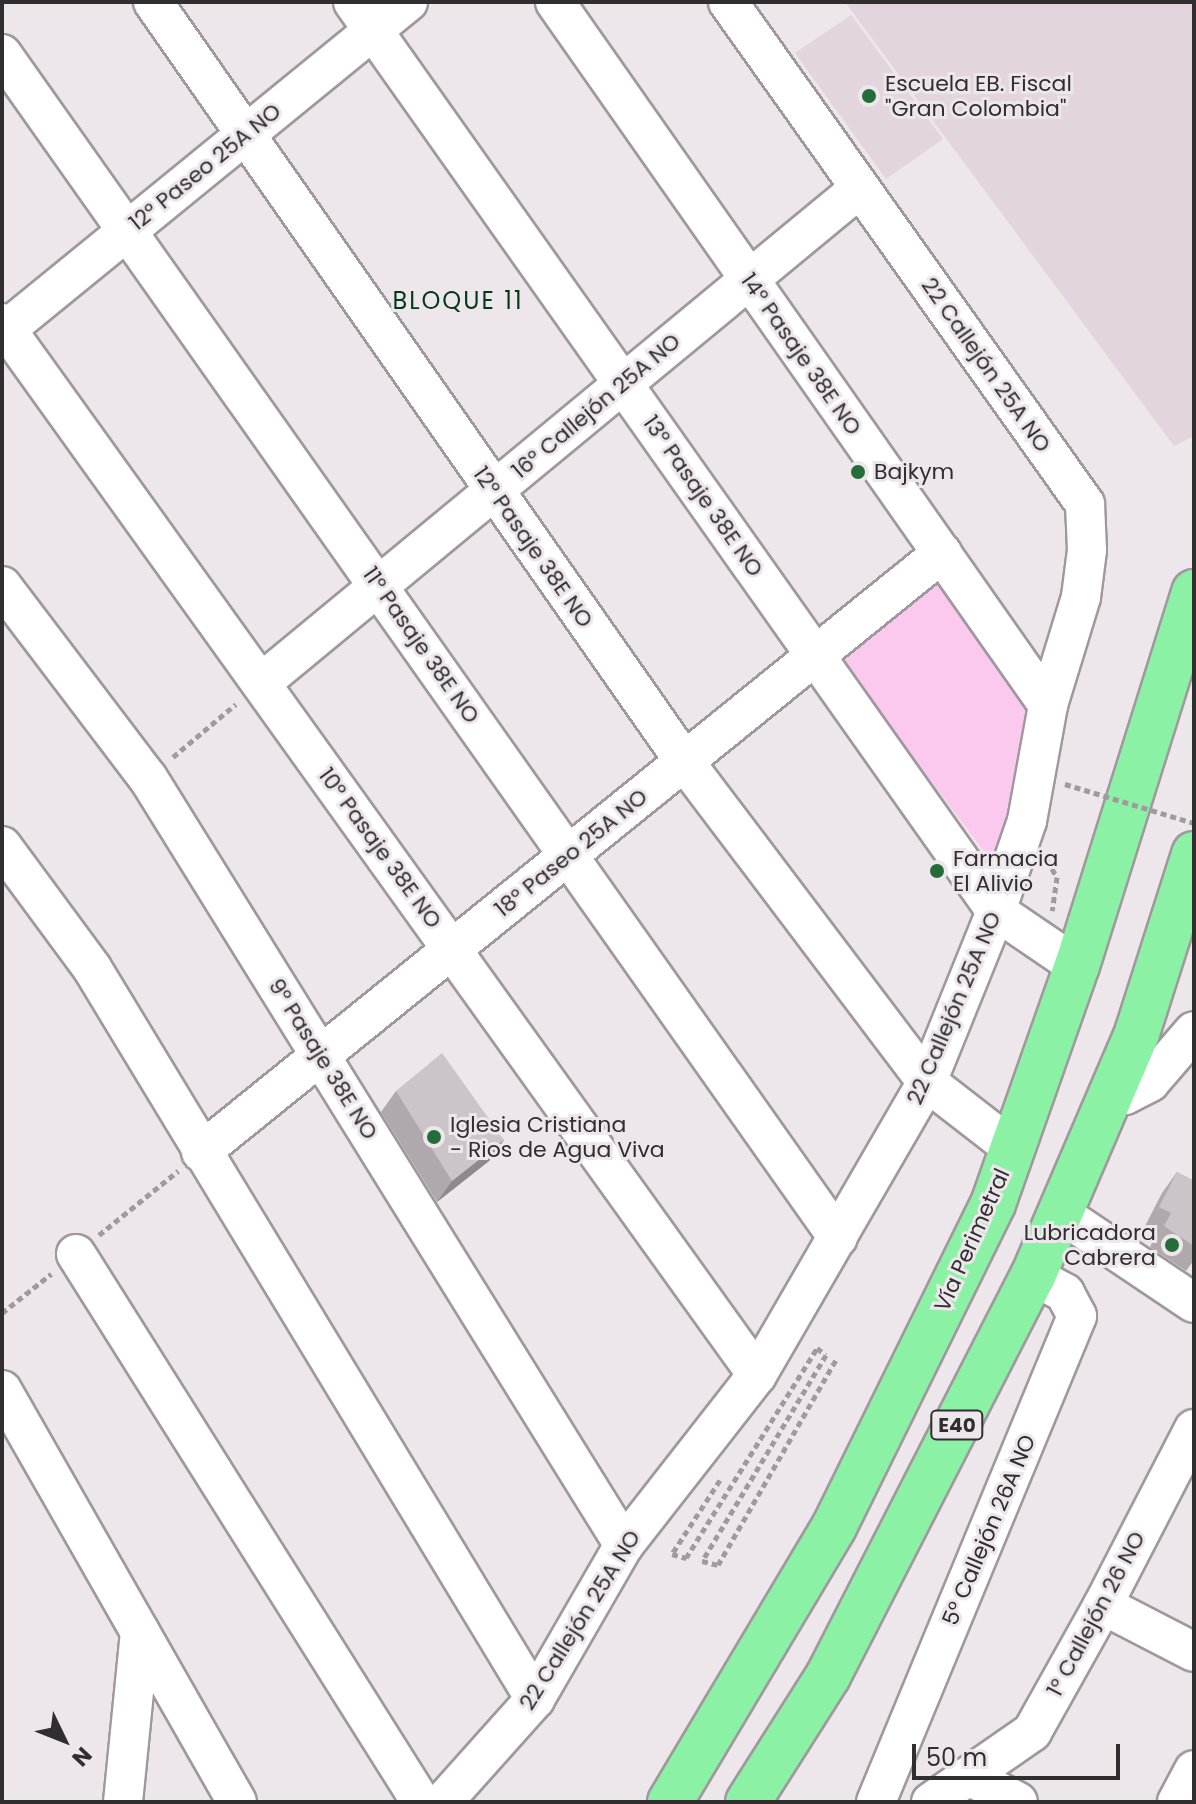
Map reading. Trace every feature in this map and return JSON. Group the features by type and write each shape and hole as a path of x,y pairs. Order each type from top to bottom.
{"highway":[{"name":"Vía Perimetral","path":"670,1802 834,1527 993,1204 1077,966 1194,592"},
{"name":"E40","path":"748,1802 828,1676 1033,1276 1137,1033 1194,854"}],"street":[{"name":"12° Pasaje 38E NO","path":"153,2 684,761 927,1082 1012,1148"},
{"name":"12° Paseo 25A NO","path":"4,328 245,134 363,16 408,2"},
{"name":"14° Pasaje 38E NO","path":"555,2 1048,705"},
{"name":"22 Callejón 25A NO","path":"443,1802 535,1699 624,1545 757,1375 927,1082 996,911 1027,821 1048,705 1081,597 1087,550 1085,504 728,2"},
{"name":"13° Pasaje 38E NO","path":"363,16 996,911 1077,966"},
{"name":"11° Pasaje 38E NO","path":"2,54 838,1238"},
{"name":"16° Callejón 25A NO","path":"261,683 860,188"},
{"name":"10° Pasaje 38E NO","path":"4,328 757,1375"},
{"name":"18° Paseo 25A NO","path":"201,1152 942,553"},
{"name":"9° Pasaje 38E NO","path":"2,586 148,778 624,1545"},
{"path":"2,846 92,968 535,1699"},
{"path":"1110,1098 1125,1095 1150,1082 1193,1034"},
{"path":"1060,1213 1194,1303"},
{"path":"76,1254 421,1802"},
{"name":"5° Callejón 26A NO","path":"876,1802 1077,1316 1065,1293 1033,1276"},
{"path":"2,1390 237,1802"},
{"name":"1° Callejón 26 NO","path":"931,1802 1032,1732 1103,1605 1194,1429"},
{"path":"1103,1605 1194,1652"},
{"path":"123,1802 140,1632"},
{"path":"1177,1802 1194,1770"},
{"path":"971,1777 1018,1802"}],"path":[{"path":"148,778 261,683"},
{"path":"1065,784 1194,823"},
{"path":"1042,942 1056,900 1057,877 1045,854"},
{"path":"723,1474 672,1554 686,1558 817,1348 826,1355 702,1561 718,1565 837,1358"}],"shaded area":[{"path":"845,2 1194,2 1194,436 1174,446"},
{"name":"Escuela EB. Fiscal \"Gran Colombia\"","path":"851,15 943,139 886,179 795,53"},
{"path":"935,567 1040,707 996,867 832,650"}],"building":[{"path":"442,1053 504,1140 452,1181 396,1091"},
{"path":"1177,1172 1194,1181 1194,1246 1164,1226 1171,1213 1159,1207"}],"place":[{"name":"Escuela EB. Fiscal \"Gran Colombia\"","path":"869,96"},
{"name":"Bajkym","path":"858,472"},
{"name":"Farmacia El Alivio","path":"937,871"},
{"name":"Iglesia Cristiana - Rios de Agua Viva","path":"434,1137"},
{"name":"Lubricadora Cabrera","path":"1172,1245"}],"district":[{"name":"BLOQUE 11","path":"458,301"}]}
